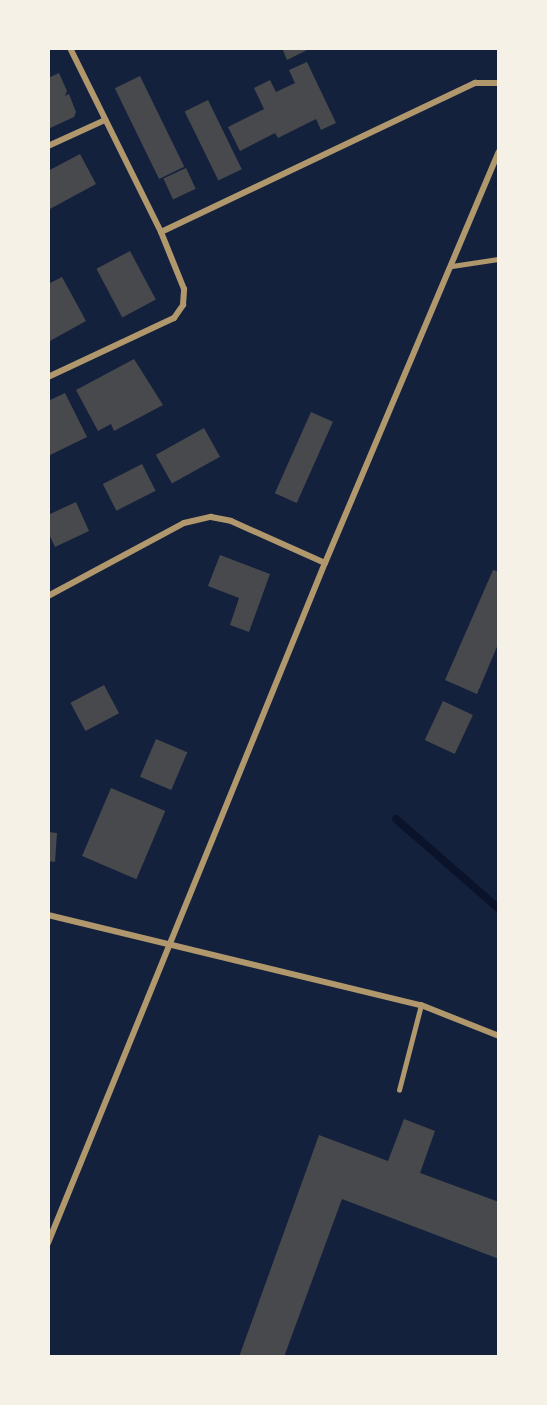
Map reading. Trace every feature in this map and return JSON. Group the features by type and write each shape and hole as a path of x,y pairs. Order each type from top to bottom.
{"street":[{"path":"48,377 174,318 183,305 184,289 161,232 70,48"},
{"path":"161,232 476,83 499,83"},
{"path":"48,146 105,120"},
{"path":"48,1243 325,563 499,152"},
{"path":"48,596 184,524 211,518 231,521 325,563"},
{"path":"48,915 421,1005 499,1036"}],"lane":[{"path":"452,266 499,259"},
{"path":"399,1090 421,1005"}],"building":[{"path":"282,48 311,48 287,60"},
{"path":"307,62 336,123 321,130 316,119 278,138 275,133 240,151 228,127 264,109 254,88 270,80 276,92 295,83 289,70"},
{"path":"59,73 67,91 65,96 69,94 76,112 74,117 48,129 48,78"},
{"path":"140,76 184,167 159,179 115,88"},
{"path":"208,100 242,169 218,181 185,111"},
{"path":"80,154 96,184 48,210 48,171"},
{"path":"186,168 196,189 173,199 163,179"},
{"path":"130,251 156,300 122,317 96,269"},
{"path":"62,277 86,321 48,342 48,284"},
{"path":"134,359 163,405 114,431 111,424 98,431 76,390"},
{"path":"65,393 87,437 48,456 48,401"},
{"path":"311,412 333,422 297,503 275,493"},
{"path":"204,428 220,457 172,484 156,455"},
{"path":"142,464 156,491 116,511 103,484"},
{"path":"76,502 89,531 55,547 48,532 48,515"},
{"path":"220,555 270,574 249,632 230,625 239,598 208,586"},
{"path":"493,570 499,572 499,642 477,694 445,680"},
{"path":"104,685 119,713 85,731 70,703"},
{"path":"443,701 473,715 455,754 425,740"},
{"path":"156,739 187,752 171,790 140,777"},
{"path":"111,788 165,811 136,879 82,856"},
{"path":"48,832 57,833 55,862 48,861"},
{"path":"404,1119 435,1131 420,1173 499,1202 499,1259 342,1199 284,1357 239,1357 319,1135 388,1161"}],"waterway":[{"path":"396,819 499,909"}]}
